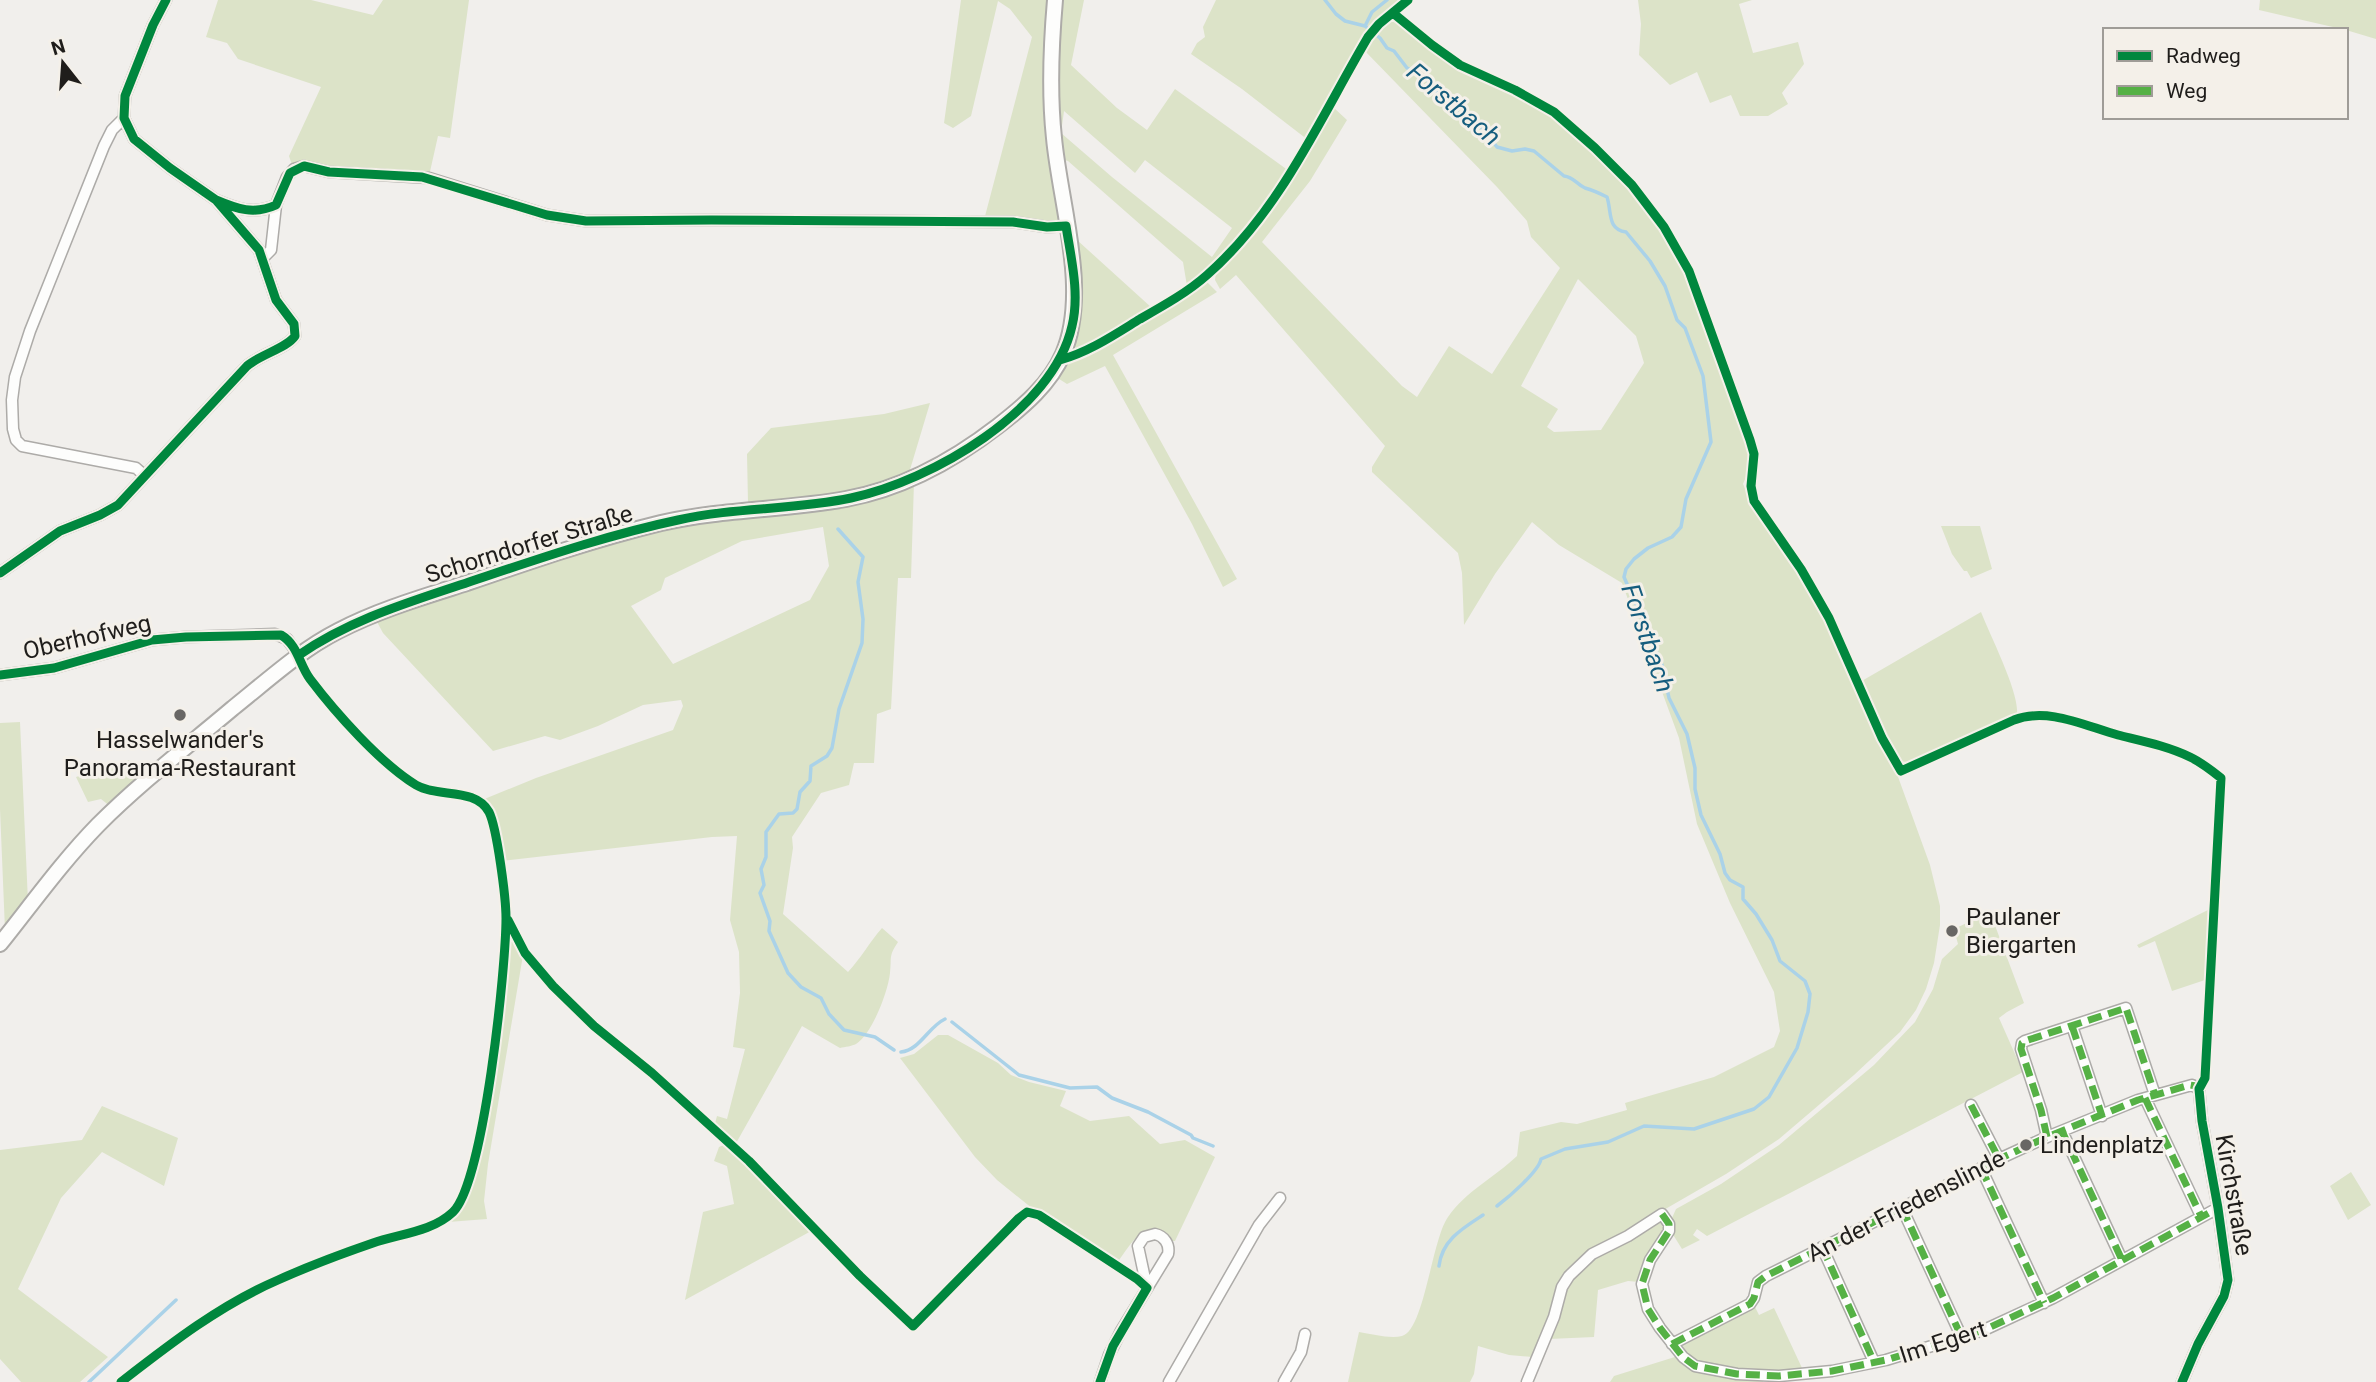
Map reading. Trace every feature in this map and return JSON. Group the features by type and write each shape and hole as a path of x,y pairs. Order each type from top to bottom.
{"main road":[{"name":"Schorndorfer Straße","path":"0,944 100,823 299,655 333,634 373,615 592,542 702,515 853,498 888,487 937,465 978,440 1017,410 1039,389 1060,360 1070,334 1074,310 1073,276 1052,115 1051,63 1055,0"}],"street":[{"path":"0,573 60,531 114,508 247,366 260,356 294,339 296,333 294,324 276,300 260,250 216,200 143,147 131,135 124,118 125,96 166,0"},
{"path":"124,118 112,130 104,146 30,331 13,382 12,414 15,437 22,446 136,468 145,476"},
{"path":"263,258 272,248 276,205 287,177 295,169 304,166 345,173 429,178 547,215 586,221 1001,222 1066,226"},
{"path":"216,200 248,211 276,205"},
{"name":"Oberhofweg","path":"0,675 54,668 138,643 175,637 275,634 287,639 299,655"},
{"path":"2047,1137 2020,1046 2025,1041 2126,1008 2150,1097 2201,1216"},
{"path":"2072,1026 2102,1115"},
{"name":"An der Friedenslinde","path":"1672,1344 1750,1304 1754,1300 1760,1280 1999,1159 2062,1130 2150,1097 2190,1085 2199,1090"},
{"name":"Kirchstraße","path":"2182,1382 2227,1287 2228,1270 2199,1090"},
{"path":"1971,1105 1999,1159"},
{"path":"2062,1130 2122,1260"},
{"path":"1981,1168 2044,1303"},
{"path":"1169,1382 1259,1225 1280,1198"},
{"path":"1902,1208 1962,1338"},
{"name":"Im Egert","path":"1527,1382 1554,1317 1562,1287 1569,1276 1592,1254 1628,1236 1662,1214 1669,1224 1669,1231 1652,1257 1642,1284 1650,1313 1682,1357 1695,1366 1737,1374 1796,1375 1874,1362 1962,1338 2044,1303 2218,1208"},
{"path":"1100,1382 1113,1346 1147,1288 1168,1252 1165,1240 1155,1234 1144,1237 1138,1246 1147,1288"},
{"path":"1822,1247 1874,1362"},
{"path":"1284,1382 1301,1352 1306,1334"}],"green space":[{"path":"218,0 311,0 373,15 383,0 469,0 450,138 438,136 429,176 292,165 289,156 321,87 238,59 227,43 206,37"},
{"path":"961,0 1050,0 1060,217 1055,222 984,220 1032,37 1010,9 998,1 971,116 953,128 944,123"},
{"path":"1060,0 1084,0 1071,65 1117,108 1147,130 1175,89 1289,171 1229,249 1187,286 1183,262 1068,161 1061,159 1057,32","holes":["1064,111 1135,173 1145,160 1232,228 1212,257 1061,133"]},
{"path":"1216,0 1403,0 1387,13 1360,46 1308,140 1191,54 1197,43 1205,37 1203,27"},
{"path":"1638,0 1752,0 1739,4 1753,53 1798,42 1804,64 1782,93 1788,104 1768,116 1740,116 1731,95 1710,103 1697,72 1670,85 1639,55 1641,24"},
{"path":"2260,0 2376,0 2376,39 2348,31 2348,28 2337,28 2259,10"},
{"path":"1391,21 1400,23 1456,65 1527,98 1546,110 1609,161 1662,227 1688,273 1746,434 1750,459 1743,484 1757,513 1791,559 1823,613 1897,774 1930,865 1940,906 1934,963 1926,989 1916,1010 1900,1032 1779,1139 1726,1174 1655,1215 1666,1227 1639,1282 1628,1281 1598,1290 1594,1337 1549,1339 1533,1357 1509,1355 1478,1346 1474,1374 1470,1382 1348,1382 1359,1332 1397,1337 1410,1330 1422,1302 1437,1244 1448,1217 1463,1199 1517,1156 1520,1132 1561,1122 1577,1124 1627,1110 1625,1103 1714,1077 1774,1047 1780,1031 1774,992 1730,903 1697,824 1679,738 1622,583 1559,545 1532,522 1495,574 1464,625 1462,573 1458,553 1372,472 1372,467 1385,446 1236,275 1220,289 1215,280 1216,272 1280,193 1333,107 1347,120 1310,181 1262,242 1402,386 1417,397 1449,346 1492,374 1560,268 1531,237 1527,221 1497,187 1364,50 1379,28","holes":["1578,279 1636,336 1644,363 1601,430 1554,432 1547,427 1558,409 1521,386"]},
{"path":"1077,240 1152,308 1080,350 1076,349 1073,342"},
{"path":"1206,281 1217,292 1113,355 1237,579 1223,587 1192,524 1105,366 1067,384 1056,377 1068,363 1121,334"},
{"path":"930,403 909,473 849,490 748,503 747,454 771,428 884,414"},
{"path":"914,482 911,578 898,578 891,709 877,714 874,763 854,763 849,785 821,793 792,837 793,848 783,914 848,972 882,928 898,942 892,954 886,991 868,1031 854,1045 840,1048 802,1026 735,1145 714,1127 717,1116 727,1119 745,1049 733,1047 740,993 739,952 730,920 737,836 501,861 494,819 482,800 673,730 683,706 681,700 643,705 560,740 545,736 493,751 383,633 376,620 640,533","holes":["823,527 829,566 810,600 673,664 631,606 661,590 665,578 742,541"]},
{"path":"1941,526 1980,526 1992,569 1971,578 1952,554"},
{"path":"1981,612 2009,678 2017,713 1917,760 1900,760 1892,753 1860,682"},
{"path":"20,722 28,902 5,930 0,723"},
{"path":"129,760 145,773 111,807 101,799 88,802 76,777"},
{"path":"2212,908 2208,979 2172,991 2155,941 2139,948 2137,945"},
{"path":"1990,912 2024,1003 1999,1018 2023,1072 1707,1236 1697,1229 1693,1235 1700,1240 1682,1249 1672,1233 1672,1218 1676,1209 1721,1184 1779,1145 1874,1065 1915,1022 1933,989 1942,959 1958,944 1954,929"},
{"path":"507,927 523,955 488,1164 484,1201 487,1219 448,1222 447,1219 463,1202 475,1165 500,1023"},
{"path":"938,1035 948,1035 998,1063 1011,1075 1066,1091 1060,1106 1090,1121 1129,1116 1160,1144 1185,1140 1215,1157 1175,1241 1160,1230 1146,1232 1135,1239 1117,1263 1033,1209 997,1180 975,1157 900,1058 914,1054"},
{"path":"102,1106 178,1138 164,1186 102,1152 61,1198 18,1289 108,1357 80,1382 21,1382 0,1359 0,1150 82,1140"},
{"path":"726,1144 764,1178 813,1230 685,1300 703,1212 734,1204 727,1166 714,1161 719,1147"},
{"path":"2351,1172 2371,1205 2348,1220 2330,1186"},
{"path":"1755,1307 1759,1315 1774,1308 1802,1368 1800,1372 1753,1372 1715,1368 1699,1363 1688,1355 1683,1345 1689,1338"},
{"path":"1678,1356 1681,1359 1763,1378 1763,1382 1610,1382 1614,1376"}],"waterway":[{"name":"Forstbach","path":"1325,0 1345,21 1365,26 1380,38 1407,68 1424,76 1456,112 1483,129 1497,147 1512,151 1534,151 1564,176 1607,197 1613,224 1626,232 1650,261 1665,286 1677,320 1685,328 1703,376 1711,442 1686,499 1681,527 1672,537 1648,548 1634,559 1626,569 1624,577 1662,665 1669,698 1687,734 1701,815 1720,854 1725,873 1730,880 1743,887 1743,899 1772,940 1780,961 1805,981 1810,994 1808,1012 1797,1048 1769,1097 1754,1109 1694,1129 1644,1126 1608,1142 1565,1149 1541,1159 1529,1177 1497,1206"},
{"path":"1365,26 1372,12 1387,0"},
{"path":"838,529 863,557 858,582 863,619 862,643 839,709 832,748 827,756 811,766 810,781 800,792 797,809 793,813 779,814 766,832 766,857 761,869 764,885 760,893 770,921 769,931 788,973 801,987 821,998 829,1014 844,1030 875,1037 894,1050"},
{"path":"901,1052 914,1047 945,1019"},
{"path":"952,1022 1019,1075 1070,1088 1097,1087 1112,1098 1148,1112 1193,1138 1213,1146"},
{"name":"Forstbach","path":"1439,1266 1449,1242 1483,1215"},
{"path":"89,1382 176,1300"}],"marked path":[{"path":"2047,1137 2021,1049 2025,1041 2126,1008 2155,1095"},
{"path":"2072,1026 2102,1116"},
{"path":"1672,1344 1750,1304 1758,1282 1766,1276 1999,1159 2138,1100 2190,1085 2199,1089 2200,1087"},
{"path":"2145,1098 2201,1216"},
{"path":"1971,1105 1999,1159"},
{"path":"2062,1131 2122,1260"},
{"path":"1981,1168 2044,1303"},
{"path":"1902,1208 1962,1338"},
{"path":"1662,1214 1669,1224 1669,1231 1650,1260 1642,1284 1648,1309 1660,1328 1683,1357 1695,1366 1737,1374 1779,1376 1832,1371 1886,1360 1984,1330 2053,1298 2218,1208"},
{"path":"1822,1247 1874,1362"}],"cycle path":[{"path":"0,573 60,531 118,505 247,366 295,336 294,324 276,300 259,250 216,200 134,139 124,118 125,96 153,25 166,0"},
{"path":"1060,360 1101,342 1175,298 1200,281 1233,250 1278,193 1368,37 1408,0"},
{"path":"1393,13 1460,65 1515,90 1554,112 1632,185 1664,227 1689,271 1750,440 1754,454 1751,486 1754,501 1801,569 1829,618 1882,738 1901,771 2014,720 2040,716 2066,719 2172,750 2198,761 2221,778 2205,1078 2199,1089 2228,1280 2224,1296 2198,1344 2182,1382"},
{"path":"216,200 246,210 260,210 276,205 290,173 304,166 329,172 422,177 547,215 586,221 1013,222 1047,227 1066,226 1075,301 1072,326 1060,357 1041,386 1015,413 984,438 951,459 917,476 851,498 699,516 651,526 573,548 381,612 339,631 299,655"},
{"path":"0,675 54,668 152,640 281,635 295,649 306,673 332,706 388,764 425,789 466,796 483,804 492,820 498,847 506,918 497,1025 474,1160 464,1193 453,1212 445,1219 425,1228 349,1251 257,1290 196,1326 121,1382"},
{"path":"508,920 525,953 553,986 594,1026 652,1073 749,1161 860,1276 913,1326 1027,1212 1039,1215 1137,1279 1147,1288 1113,1346 1100,1382"}],"place":[{"name":"Hasselwander's Panorama-Restaurant","path":"180,715"},
{"name":"Paulaner Biergarten","path":"1952,931"},
{"name":"Lindenplatz","path":"2026,1145"}]}
